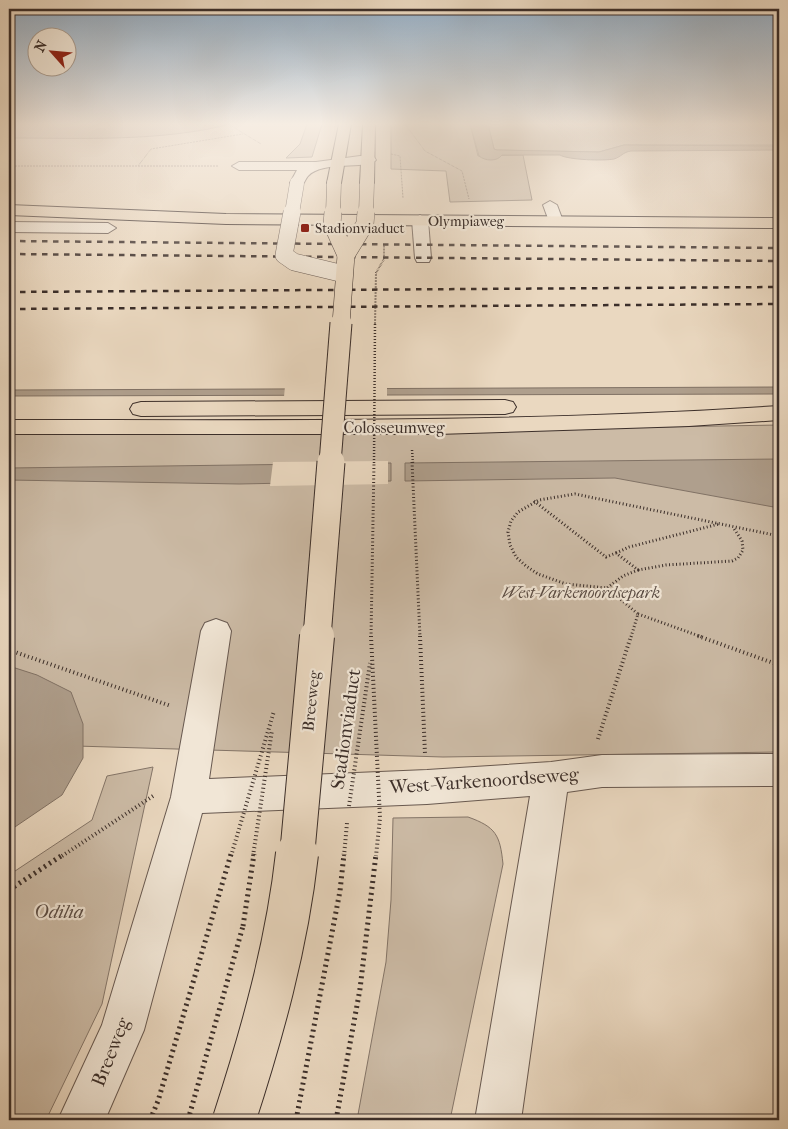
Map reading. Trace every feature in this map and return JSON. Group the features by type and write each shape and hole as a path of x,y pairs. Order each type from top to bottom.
{"main road":[{"path":"335,177 332,224 345,265"},
{"path":"345,265 365,224 367,177"},
{"name":"Olympiaweg","path":"9,201 420,220 552,213 779,223"},
{"name":"Olympiaweg","path":"9,210 779,214"},
{"name":"Breeweg","path":"234,1120 248,1077 269,997 284,935 296,865 315,668 345,265"},
{"name":"Colosseumweg","path":"9,412 222,408 510,407 730,410 779,413"},
{"name":"Colosseumweg","path":"9,427 446,426 679,420 779,413"}],"street":[{"path":"300,177 297,184 284,255 300,264 345,265"},
{"path":"420,220 422,258"},
{"path":"9,227 108,228"},
{"name":"Breeweg","path":"81,1120 122,1030 192,782 216,631"},
{"name":"West-Varkenoordseweg","path":"192,782 427,787 551,778 602,771 779,770"},
{"path":"498,1120 551,778"}],"path":[{"path":"402,177 404,204"},
{"path":"463,177 467,196 471,200"},
{"path":"336,1120 360,989 380,818 371,656 376,278"},
{"path":"412,454 412,490 427,787"},
{"path":"734,527 744,544 744,552 740,558 732,561 666,565 638,570 623,576 607,588 592,589 556,581 540,575 517,556 510,545 509,533 511,523 517,513 534,501 547,496 575,494 779,536"},
{"path":"534,501 606,557 630,547 721,524"},
{"path":"616,553 638,570"},
{"path":"607,588 638,614 779,665"},
{"path":"602,771 597,742 638,614"},
{"path":"9,650 203,717"},
{"name":"Stadionviaduct","path":"296,1120 340,891 349,806 371,656"},
{"path":"150,1120 161,1092 275,708 243,926 228,986 188,1120"},
{"path":"9,890 192,782"}],"green space":[{"path":"447,177 527,177 532,200 450,202"},
{"name":"West-Varkenoordsepark","path":"779,425 779,752 443,757 9,744 9,432 421,431"},
{"name":"Odilia","path":"153,767 102,1004 46,1120 9,1120 9,875 92,820 107,776"},
{"path":"468,817 485,824 495,833 500,846 503,864 450,1120 357,1120 386,962 391,900 393,818"}],"shaded area":[{"path":"779,387 779,394 9,396 9,390"},
{"path":"779,459 779,508 615,478 405,481 405,463"},
{"path":"391,463 391,481 239,484 9,480 9,468"},
{"path":"9,666 37,675 71,692 83,724 83,758 62,795 9,831"}],"pier":[{"path":"285,386 387,386 387,397 284,397"},
{"path":"388,461 388,484 270,486 273,462"}],"railway":[{"path":"9,241 779,248"},
{"path":"9,254 779,261"},
{"path":"9,292 779,287"},
{"path":"9,309 779,304"}],"place":[{"name":"Stadionviaduct","path":"305,228"}]}
